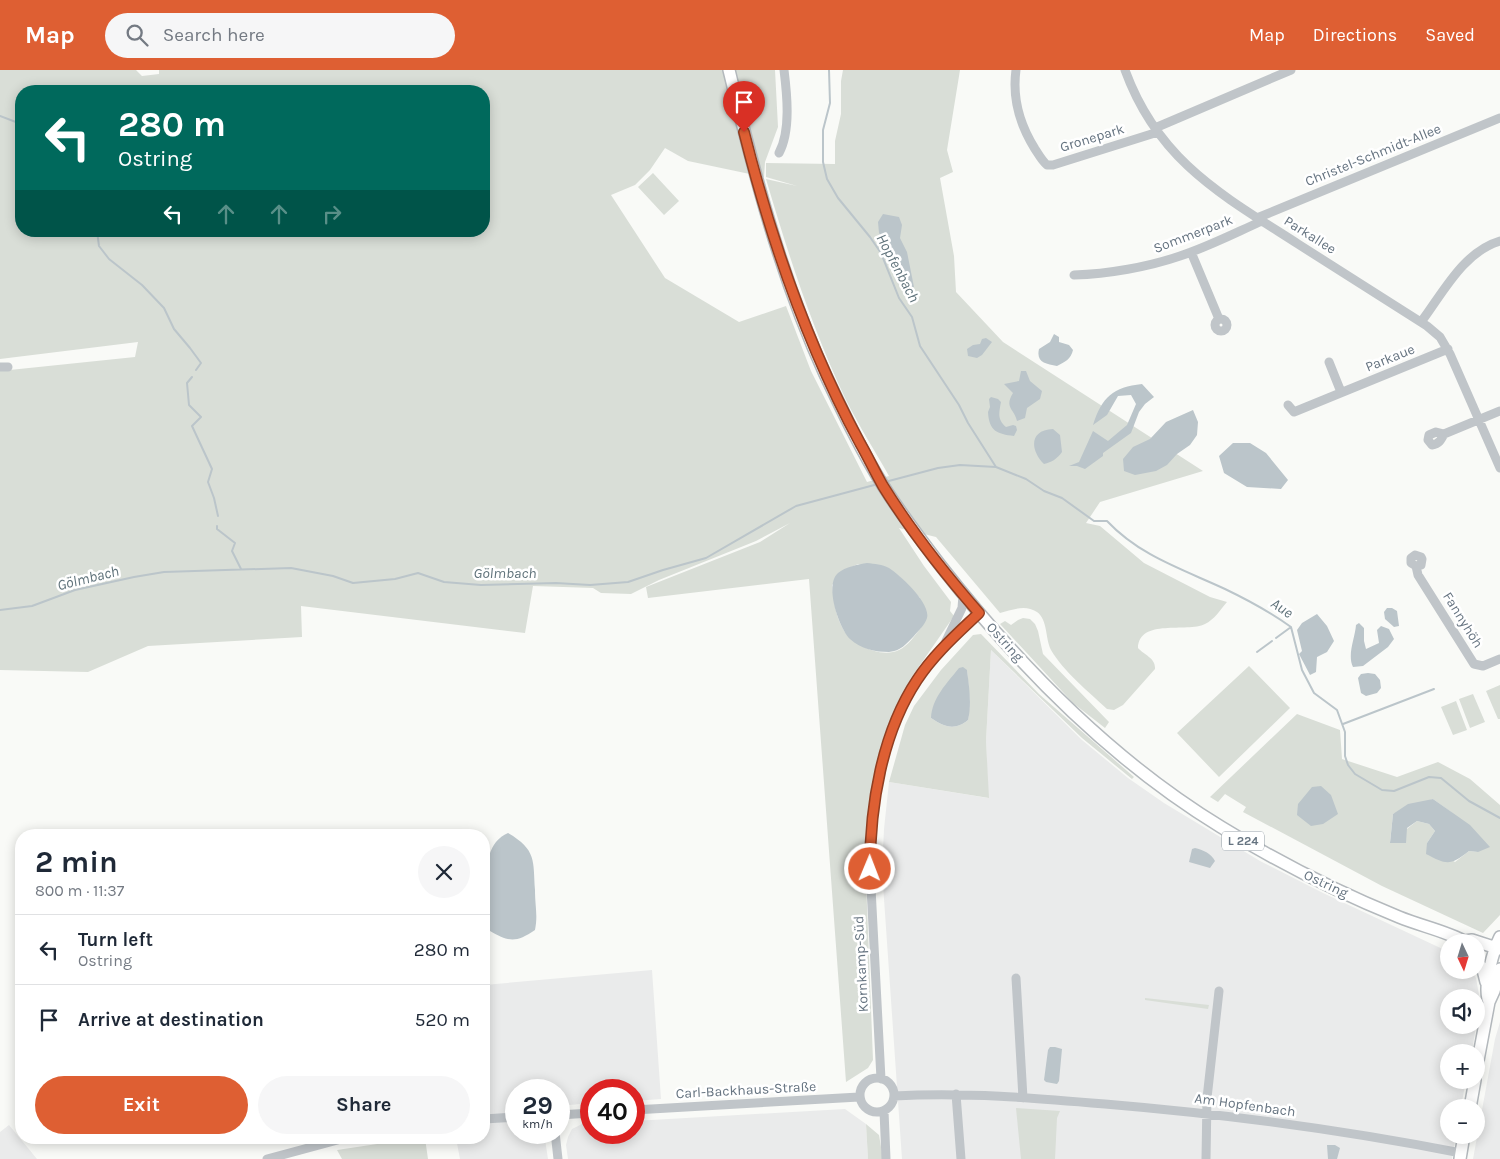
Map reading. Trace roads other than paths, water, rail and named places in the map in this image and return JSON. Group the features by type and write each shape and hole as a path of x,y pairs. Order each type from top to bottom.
{"main road":[{"name":"Ostring","path":"729,70 758,187 791,289 824,373 883,486 906,520 963,595 1042,683 1068,708 1120,754 1188,806 1260,850 1321,883 1443,934"},
{"name":"Ostring","path":"1485,944 1498,949"},
{"path":"1485,948 1498,949 1493,992"},
{"path":"1482,1044 1500,969"},
{"path":"1485,976 1493,992"}],"street":[{"path":"780,153 786,138 787,92 784,70"},
{"name":"Gronepark","path":"1016,70 1015,95 1021,120 1029,139 1047,165 1053,165 1157,130"},
{"name":"Parkallee","path":"1125,70 1138,100 1157,130 1197,176 1260,220 1437,334 1448,349 1500,468"},
{"path":"1157,130 1291,70"},
{"name":"Christel-Schmidt-Allee","path":"1260,220 1500,118"},
{"name":"Sommerpark","path":"1074,275 1096,274 1156,263 1191,252 1260,220"},
{"path":"1421,322 1465,262 1480,249 1500,241"},
{"path":"1191,252 1219,319"},
{"name":"Parkaue","path":"1288,406 1294,412 1448,349"},
{"path":"1329,362 1341,392"},
{"path":"1444,434 1500,411"},
{"name":"Fannyhöh","path":"1416,566 1418,575 1474,664 1483,666 1500,659"},
{"name":"Kornkamp-Süd","path":"942,648 962,608 963,595"},
{"path":"958,618 968,613 979,613"},
{"name":"Kornkamp-Süd","path":"877,1079 880,1056 870,854 873,816 883,765 897,717 918,678 942,648 979,613"},
{"path":"1016,978 1023,1098"},
{"path":"1206,1159 1212,1046 1219,991"},
{"path":"877,1079 892,1087 894,1096 892,1103 880,1112 872,1112 863,1106 859,1096 864,1083 877,1079"},
{"path":"956,1094 961,1159"},
{"name":"Am Hopfenbach","path":"894,1096 956,1094 1126,1106 1207,1114 1360,1135 1460,1156"},
{"name":"Carl-Backhaus-Straße","path":"645,1109 859,1096"},
{"path":"880,1112 886,1159"},
{"path":"490,1119 505,1118"},
{"path":"267,1159 323,1144"},
{"path":"556,1144 558,1159"}],"waterway":[{"name":"Hopfenbach","path":"829,70 830,103 823,130 823,162 827,179 838,198 881,253 899,298 912,317 920,346 959,405 996,467"},
{"path":"0,116 15,122"},
{"path":"98,237 99,246 109,259 142,285 164,308 174,329 201,363 196,370"},
{"path":"192,377 187,383 189,405 201,417 192,426 212,469 208,482 218,516"},
{"name":"Aue","path":"885,482 938,468 960,465 996,467 1026,479 1044,491 1062,498 1094,521 1107,521 1133,544 1148,553 1242,597 1291,627 1302,670 1314,693 1337,710 1345,732 1345,756 1348,765 1355,774 1382,790 1394,791 1429,777 1441,778 1469,801 1500,818"},
{"name":"Gölmbach","path":"0,610 32,606 75,590 164,572 291,568 333,576 353,583 395,579 418,573 444,582 481,585 556,583 590,585 628,582 706,558 796,506 878,484"},
{"path":"217,526 217,529 235,543 232,551 241,569"},
{"path":"1276,638 1291,627"},
{"path":"1257,652 1272,641"},
{"path":"1343,724 1434,689"}]}
